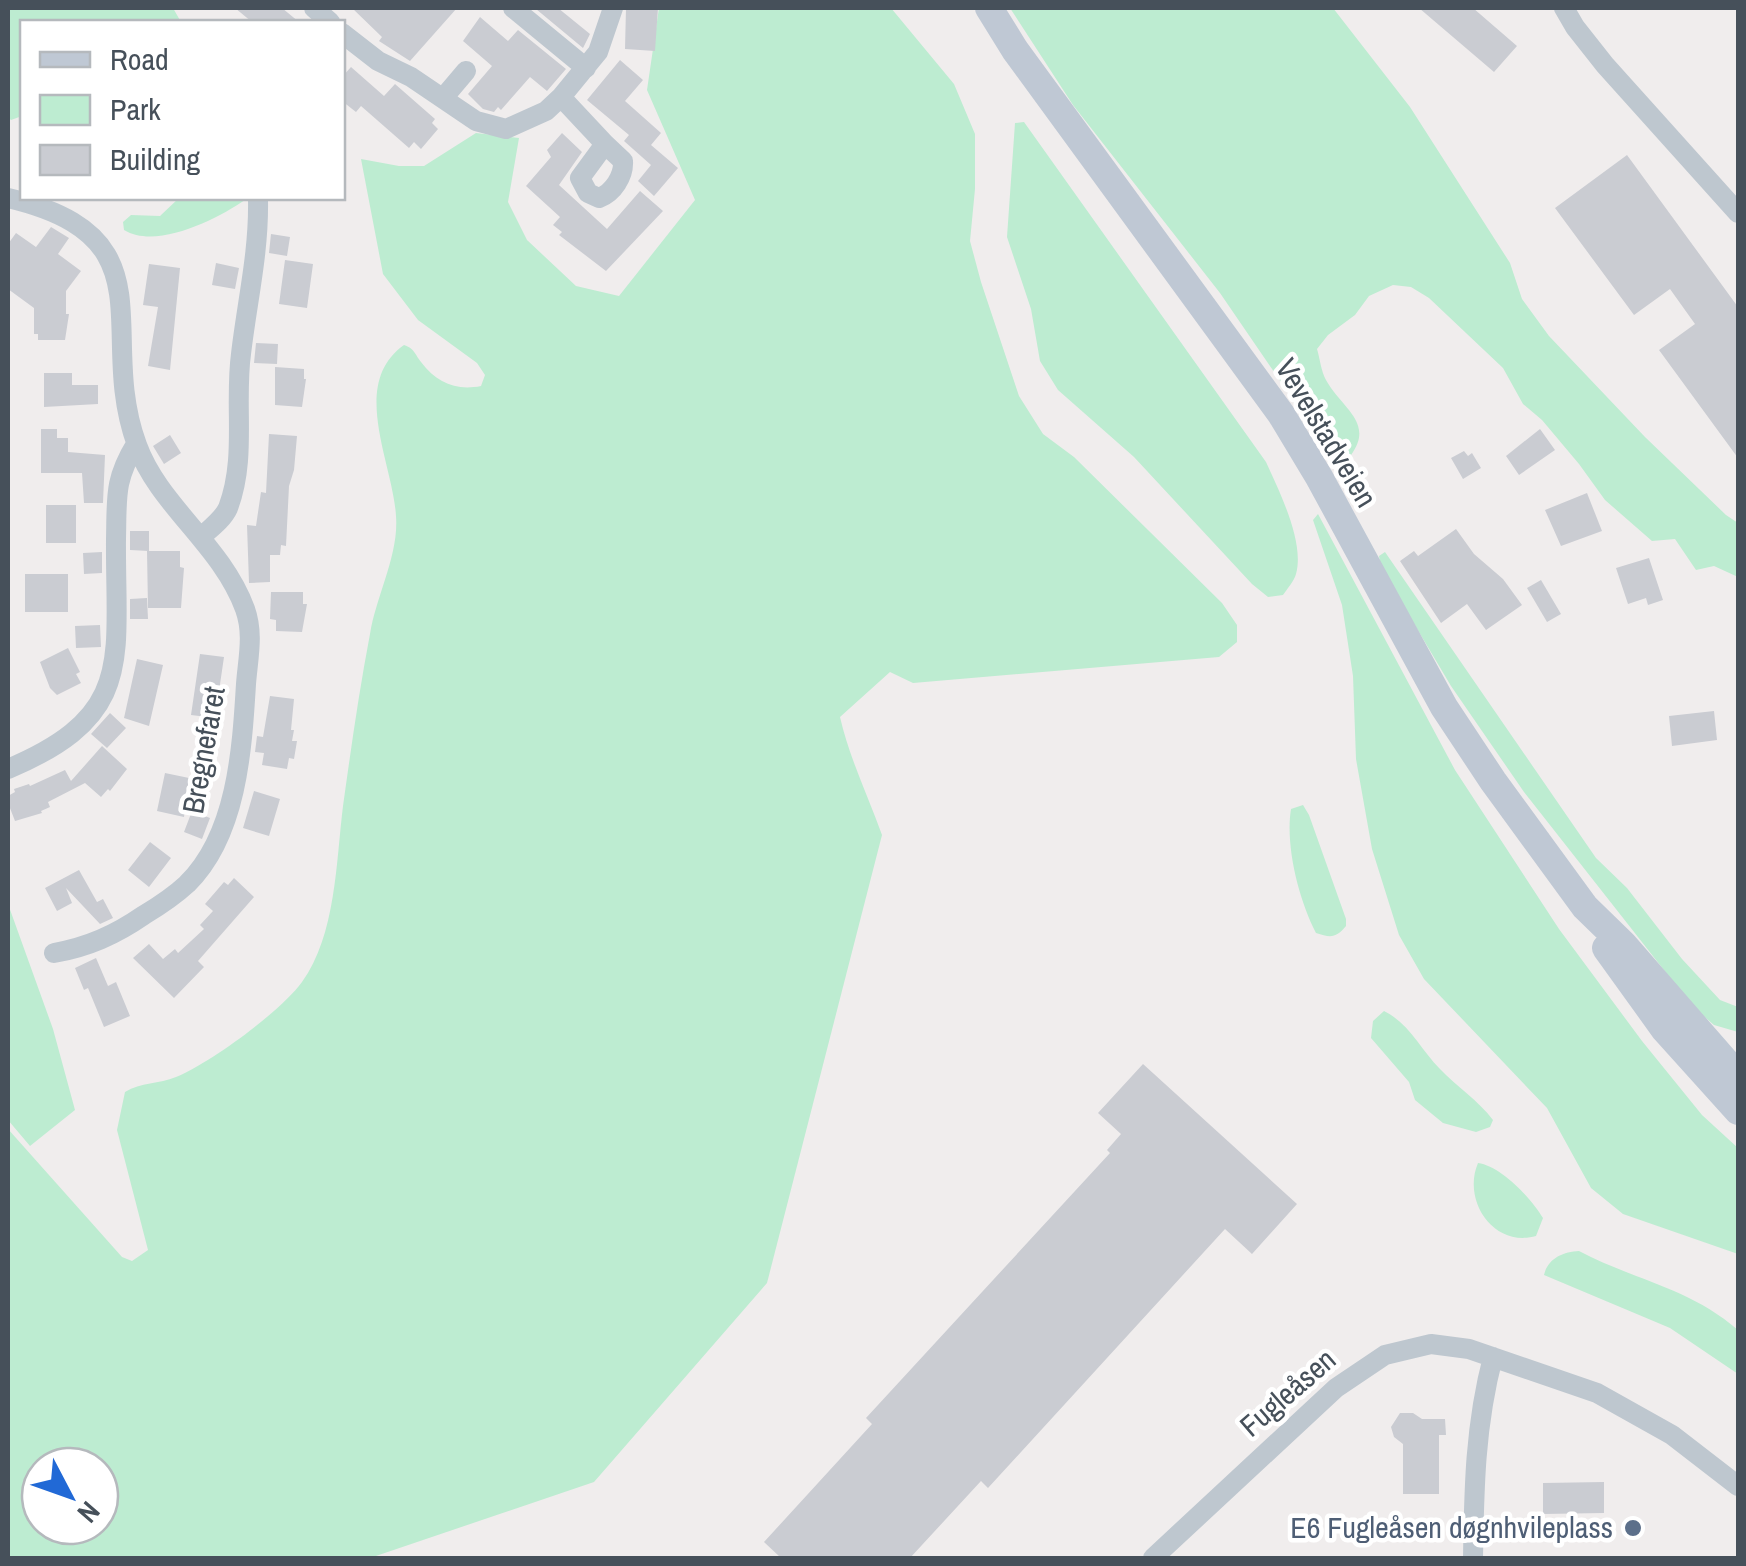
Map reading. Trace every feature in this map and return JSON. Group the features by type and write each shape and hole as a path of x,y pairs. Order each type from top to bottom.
{"main road":[{"name":"Vevelstadveien","path":"990,8 1034,76 1280,414 1444,707 1503,796 1585,906 1738,1076"},
{"name":"Vevelstadveien","path":"1585,906 1608,952 1644,1003 1738,1111"}],"street":[{"path":"513,8 586,68"},
{"path":"345,35 378,61 444,97 476,121 498,129 536,116 561,97 598,52 613,8"},
{"path":"1564,8 1605,66 1738,214"},
{"path":"444,97 466,71"},
{"path":"561,97 605,144"},
{"name":"Bregnefaret","path":"8,198 68,218 90,232 103,250 116,276 127,406 136,444 152,478 223,565 245,610 251,639 246,714 231,802 203,865 176,894 101,941 54,954"},
{"path":"202,536 226,512 236,481 240,357 254,278 258,200"},
{"path":"8,769 47,753 78,731 104,696 114,666 117,484 136,444"},
{"name":"Fugleåsen","path":"1153,1558 1310,1411 1362,1368 1385,1355 1432,1344 1452,1345 1570,1382 1620,1404 1672,1435 1738,1486"},
{"path":"1473,1558 1474,1451 1493,1358"}],"green space":[{"path":"8,8 173,8 180,20 20,20 20,117 11,120"},
{"path":"659,8 891,8 954,84 975,134 970,241 1019,396 1043,434 1074,457 1222,603 1237,625 1237,642 1219,657 913,683 890,672 840,717 882,835 767,1283 594,1482 370,1558 8,1558 8,1129 122,1257 132,1261 148,1250 117,1130 125,1092 190,1070 261,1022 302,982 322,943 336,874 366,655 396,531 393,495 378,425 379,381 388,361 404,345 448,384 481,386 485,375 477,363 418,320 383,274 361,159 424,166 476,133 519,138 508,202 527,240 576,286 619,296 695,200 647,90"},
{"path":"1010,8 1333,8 1410,107 1510,263 1522,299 1549,336 1645,437 1738,523 1738,577 1714,566 1696,570 1675,539 1652,541 1605,500 1542,420 1523,404 1503,368 1429,298 1411,287 1393,285 1369,296 1355,315 1328,335 1317,349 1326,380 1358,424 1359,433 1351,455 1343,455 1320,439 1220,293 1073,105"},
{"path":"1024,122 1266,462 1297,547 1296,574 1283,595 1268,597 1252,584 1134,457 1058,390 1040,361 1031,309 1007,237 1015,123"},
{"path":"177,200 245,200 186,230 153,236 124,230 123,222 131,215 160,216"},
{"path":"1318,514 1455,770 1559,929 1702,1115 1738,1148 1738,1254 1623,1214 1591,1188 1547,1108 1424,979 1399,935 1372,849 1356,759 1353,676 1342,605 1313,520"},
{"path":"1385,552 1596,858 1627,888 1682,959 1720,1000 1738,1007 1738,1032 1714,1025 1693,1007 1524,792 1451,686 1381,568 1379,556"},
{"path":"1303,805 1346,919 1346,926 1333,936 1316,933 1295,872 1291,809"},
{"path":"8,904 53,1029 75,1110 30,1146 8,1120"},
{"path":"1384,1011 1401,1022 1440,1069 1487,1113 1493,1120 1490,1127 1476,1132 1443,1123 1415,1100 1409,1082 1371,1038 1373,1021"},
{"path":"1478,1163 1506,1177 1531,1202 1543,1218 1536,1236 1507,1235 1485,1218 1474,1192"},
{"path":"1579,1251 1681,1294 1719,1315 1738,1330 1738,1374 1670,1328 1544,1275 1557,1257"}],"building":[{"path":"235,8 282,8 297,20 250,20"},
{"path":"352,8 457,8 410,61 379,41 382,37"},
{"path":"558,8 590,34 583,48 536,9"},
{"path":"626,8 658,8 655,51 625,49"},
{"path":"1419,8 1473,8 1517,46 1494,72"},
{"path":"480,17 508,41 518,30 566,69 547,91 530,77 501,110 483,109 468,94 492,66 463,41"},
{"path":"620,60 643,80 625,101 661,133 651,145 678,168 654,196 638,181 651,165 624,141 629,135 587,100"},
{"path":"351,67 384,96 395,84 435,119 432,123 438,129 421,149 414,142 409,148 361,106 356,112 345,103 345,74"},
{"path":"562,133 582,152 559,185 607,229 640,191 663,211 606,271 559,235 562,232 553,225 560,217 526,186 551,157 547,150"},
{"path":"1627,155 1738,307 1738,458 1659,350 1695,324 1670,289 1634,315 1555,208"},
{"path":"51,227 69,238 58,254 81,271 66,291 69,314 65,340 38,340 38,334 34,334 34,308 8,289 8,244 16,233 36,247"},
{"path":"271,234 290,237 287,256 269,253"},
{"path":"285,260 313,264 307,308 279,304"},
{"path":"216,263 239,268 235,289 212,285"},
{"path":"149,264 180,268 170,370 148,366 158,307 143,305"},
{"path":"256,343 278,344 277,364 254,363"},
{"path":"275,367 304,369 302,407 275,405"},
{"path":"44,373 72,373 72,385 98,385 98,404 44,407"},
{"path":"41,429 57,429 57,438 68,438 68,452 105,455 103,503 84,503 82,473 41,473"},
{"path":"1540,429 1555,450 1519,475 1506,456"},
{"path":"269,434 297,436 286,546 281,545 280,555 270,555 270,582 249,583 247,525 256,526 261,492 266,493"},
{"path":"170,435 181,453 164,464 153,446"},
{"path":"1464,451 1468,456 1472,453 1481,468 1463,479 1451,458"},
{"path":"1587,493 1602,531 1561,546 1545,510"},
{"path":"46,505 76,505 76,543 46,543"},
{"path":"1456,529 1522,605 1486,630 1467,604 1441,623 1400,561 1414,551 1418,556"},
{"path":"130,531 149,531 149,551 130,550"},
{"path":"147,551 180,551 180,567 184,568 181,608 148,608"},
{"path":"102,552 102,573 84,574 83,553"},
{"path":"1649,558 1663,600 1648,605 1646,598 1628,604 1616,568"},
{"path":"25,574 68,574 68,612 25,612"},
{"path":"1541,580 1561,614 1547,622 1527,588"},
{"path":"271,592 303,592 303,604 307,604 302,632 276,631 276,620 270,619"},
{"path":"147,598 148,619 130,619 130,599"},
{"path":"100,625 101,647 76,648 75,626"},
{"path":"68,648 81,683 57,695 50,688 40,662"},
{"path":"200,654 224,657 219,691 225,692 223,707 217,706 216,718 191,715"},
{"path":"137,659 163,665 149,726 124,718"},
{"path":"270,696 294,699 291,730 292,741 297,741 294,759 289,758 287,769 262,765 264,753 255,752 257,736 263,737"},
{"path":"1714,711 1717,740 1672,746 1669,716"},
{"path":"110,713 126,728 107,748 91,734"},
{"path":"102,746 127,769 110,791 101,797 85,783 48,802 50,807 42,813 15,821 8,803 14,789 65,770 71,781"},
{"path":"165,773 189,778 184,817 157,811"},
{"path":"254,791 280,799 269,836 243,828"},
{"path":"192,811 210,818 202,839 184,832"},
{"path":"150,842 171,858 149,887 128,870"},
{"path":"79,870 97,902 103,899 113,918 100,924 66,888 72,903 57,911 45,888"},
{"path":"234,878 254,897 198,961 204,967 174,998 133,958 149,944 163,959 175,949 178,953 204,929 200,925 213,911 205,904 224,882 228,885"},
{"path":"96,958 108,986 116,982 130,1016 104,1027 75,968"},
{"path":"1143,1064 1297,1204 1252,1254 1225,1229 988,1488 981,1481 910,1558 781,1558 764,1542 872,1424 866,1418 1110,1153 1107,1150 1121,1134 1098,1113"},
{"path":"1400,1413 1413,1413 1422,1419 1445,1419 1446,1435 1439,1435 1439,1494 1403,1494 1403,1444 1394,1437 1391,1427"},
{"path":"1604,1482 1604,1513 1543,1514 1543,1483"}],"place":[{"name":"E6 Fugleåsen døgnhvileplass","path":"1633,1528"}]}
